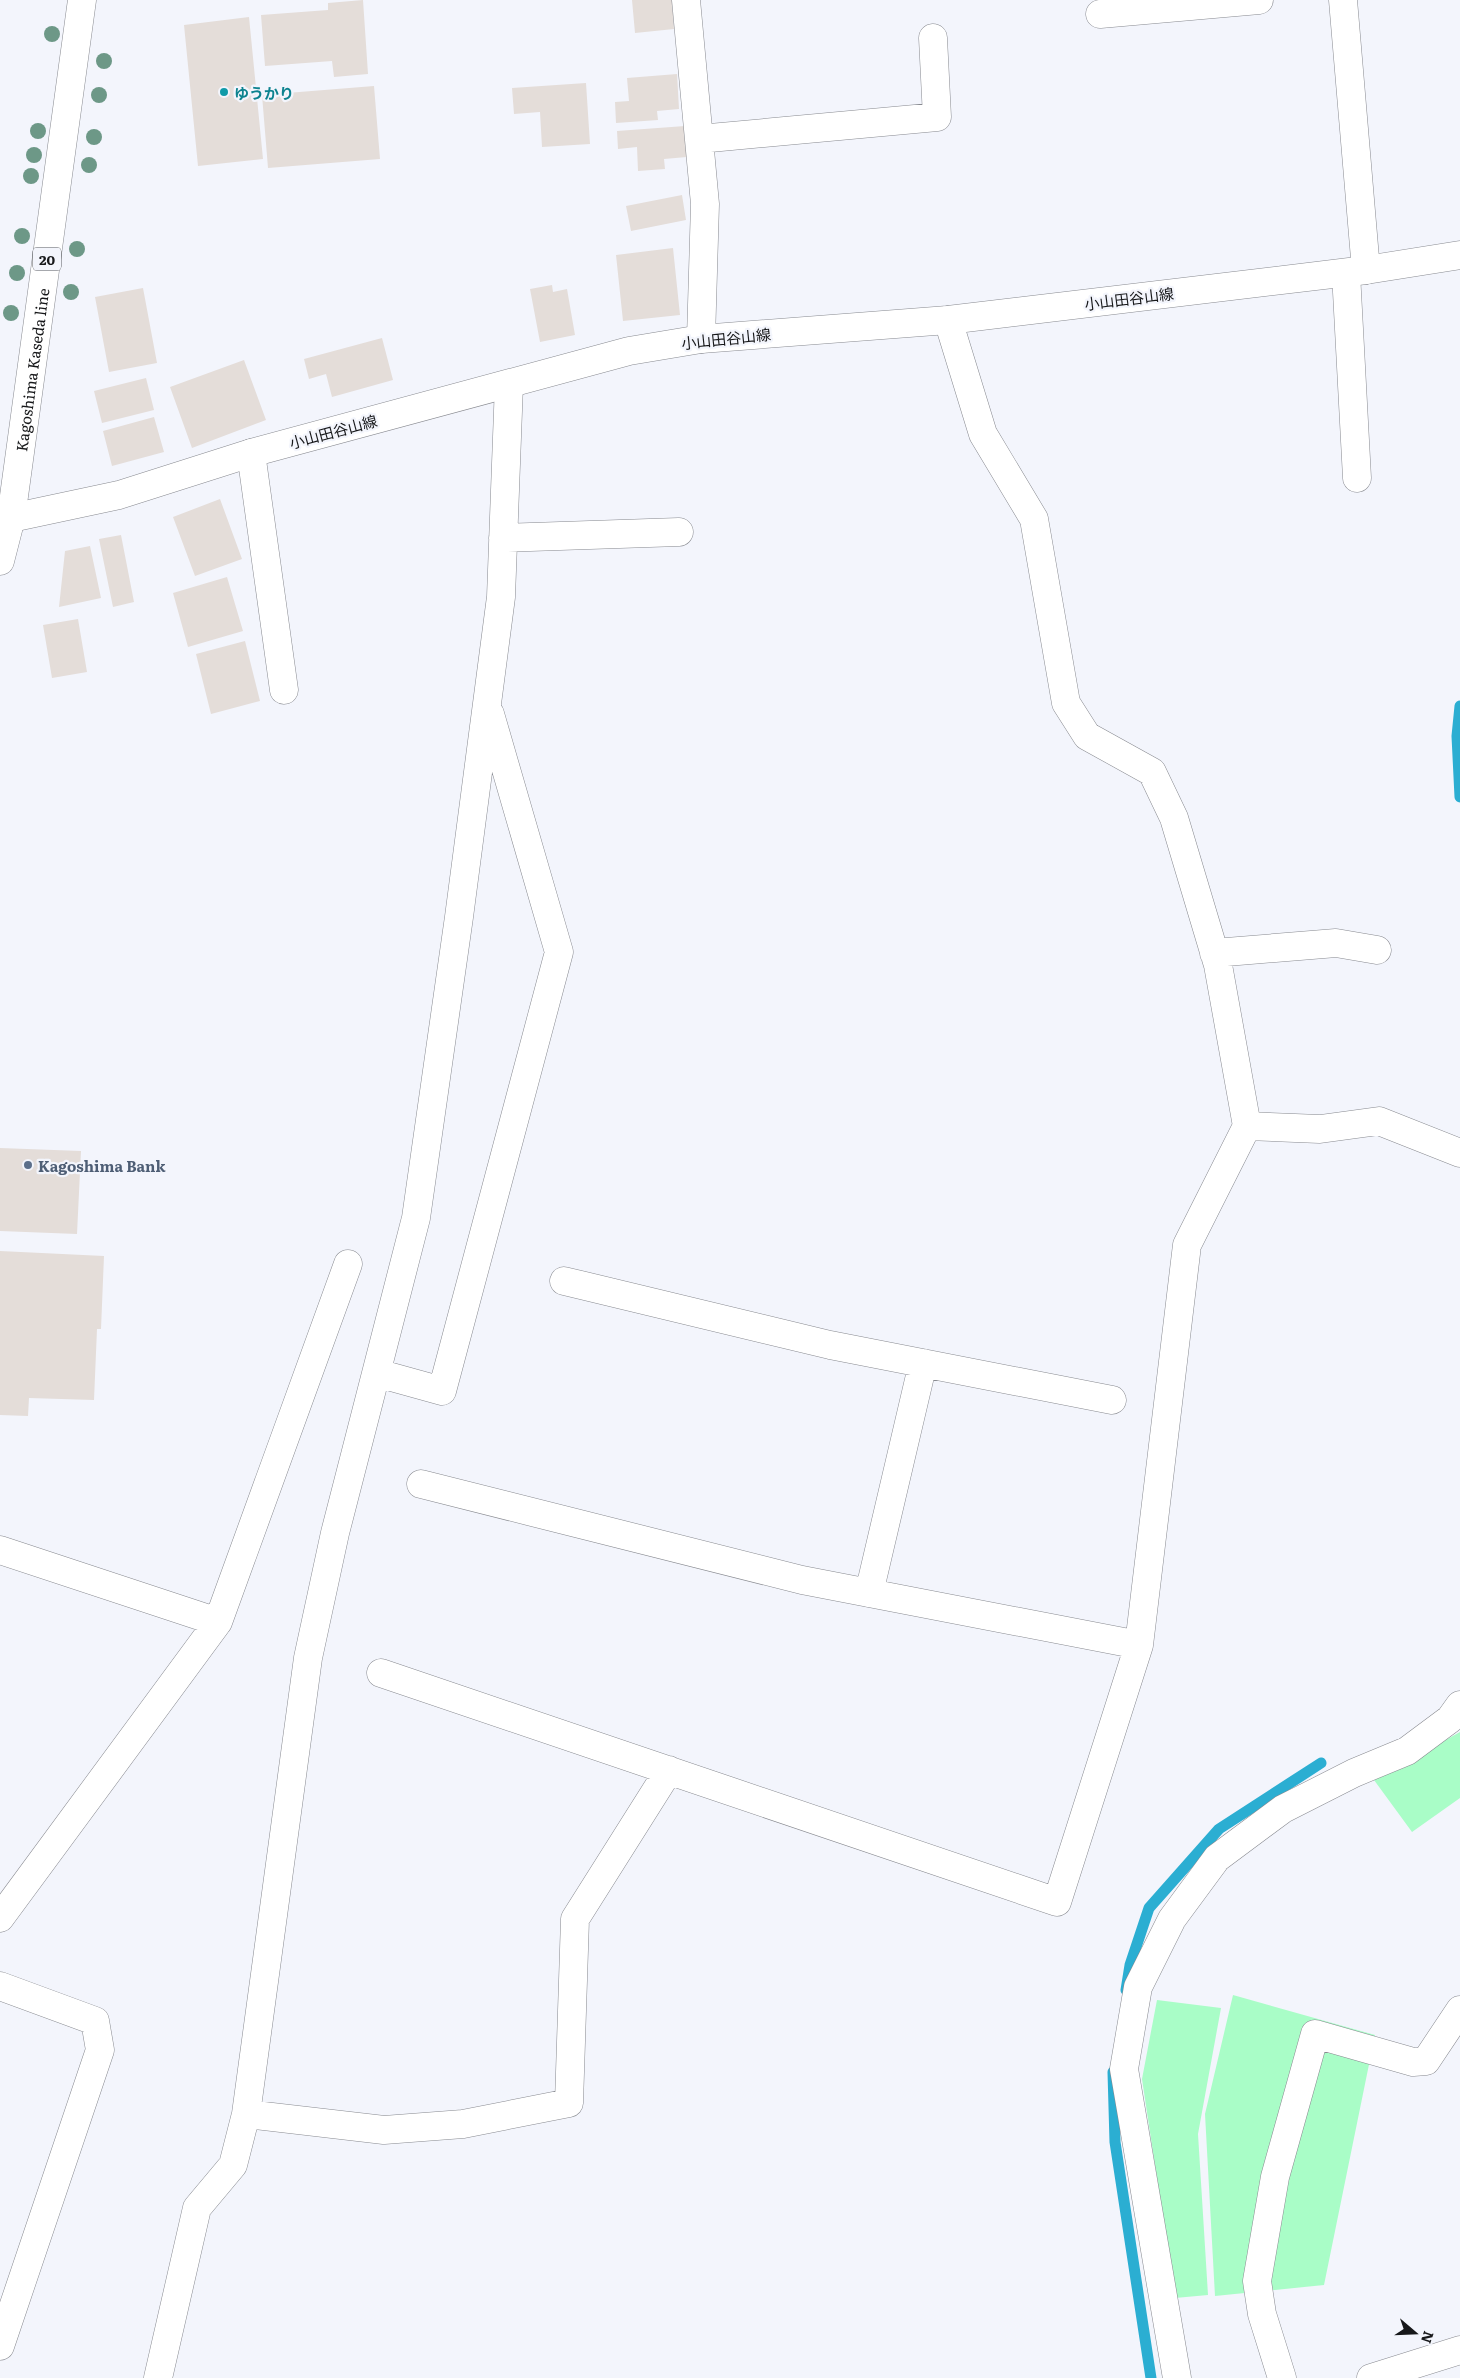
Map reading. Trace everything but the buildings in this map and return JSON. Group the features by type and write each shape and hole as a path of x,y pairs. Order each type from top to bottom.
{"street":[{"name":"Kagoshima Kaseda line","path":"0,561 11,518 82,0"},
{"path":"686,0 705,204 701,339"},
{"path":"1100,14 1259,0"},
{"path":"1343,0 1356,272 1357,478"},
{"path":"699,139 937,117 933,38"},
{"name":"小山田谷山線","path":"11,518 119,495 250,453 629,351 701,339 948,320 1356,272 1460,255"},
{"path":"381,1673 1057,1902 1139,1645 1187,1245 1247,1126 1214,953 1174,818 1152,772 1087,736 1066,703 1034,519 983,434 948,320"},
{"path":"158,2378 197,2208 233,2165 246,2114 308,1658 335,1533 416,1218 501,597 509,384"},
{"path":"250,453 284,690"},
{"path":"503,538 679,532"},
{"path":"376,1372 442,1391 559,952 487,703"},
{"path":"1214,953 1336,943 1377,950"},
{"path":"1247,1126 1320,1129 1379,1121 1460,1153"},
{"path":"0,1918 218,1622 348,1264"},
{"path":"564,1281 830,1345 1112,1400"},
{"path":"869,1593 923,1363"},
{"path":"420,1484 802,1580 1139,1645"},
{"path":"0,1550 218,1622"},
{"path":"1176,2378 1124,2069 1138,1986 1172,1919 1217,1858 1283,1809 1354,1773 1407,1750 1450,1720 1460,1705"},
{"path":"246,2114 384,2130 463,2124 569,2103 575,1919 669,1770"},
{"path":"0,1986 95,2021 100,2050 0,2346"},
{"path":"1282,2378 1262,2314 1257,2281 1275,2177 1315,2034 1413,2062 1426,2061 1460,2010"},
{"path":"1371,2378 1460,2350"}],"green space":[{"path":"1460,1732 1460,1798 1412,1832 1374,1780"},
{"path":"1233,1995 1375,2035 1324,2285 1215,2296 1205,2114"},
{"path":"1157,2000 1221,2008 1198,2134 1208,2295 1175,2298 1142,2079"}],"waterway":[{"path":"1460,706 1457,736 1460,797"},
{"path":"1126,1990 1130,1965 1149,1908 1219,1829 1321,1763"},
{"path":"1113,2072 1115,2142 1151,2378"}],"place":[{"name":"ゆうかり","path":"224,92"},
{"name":"Kagoshima Bank","path":"28,1165"}]}
